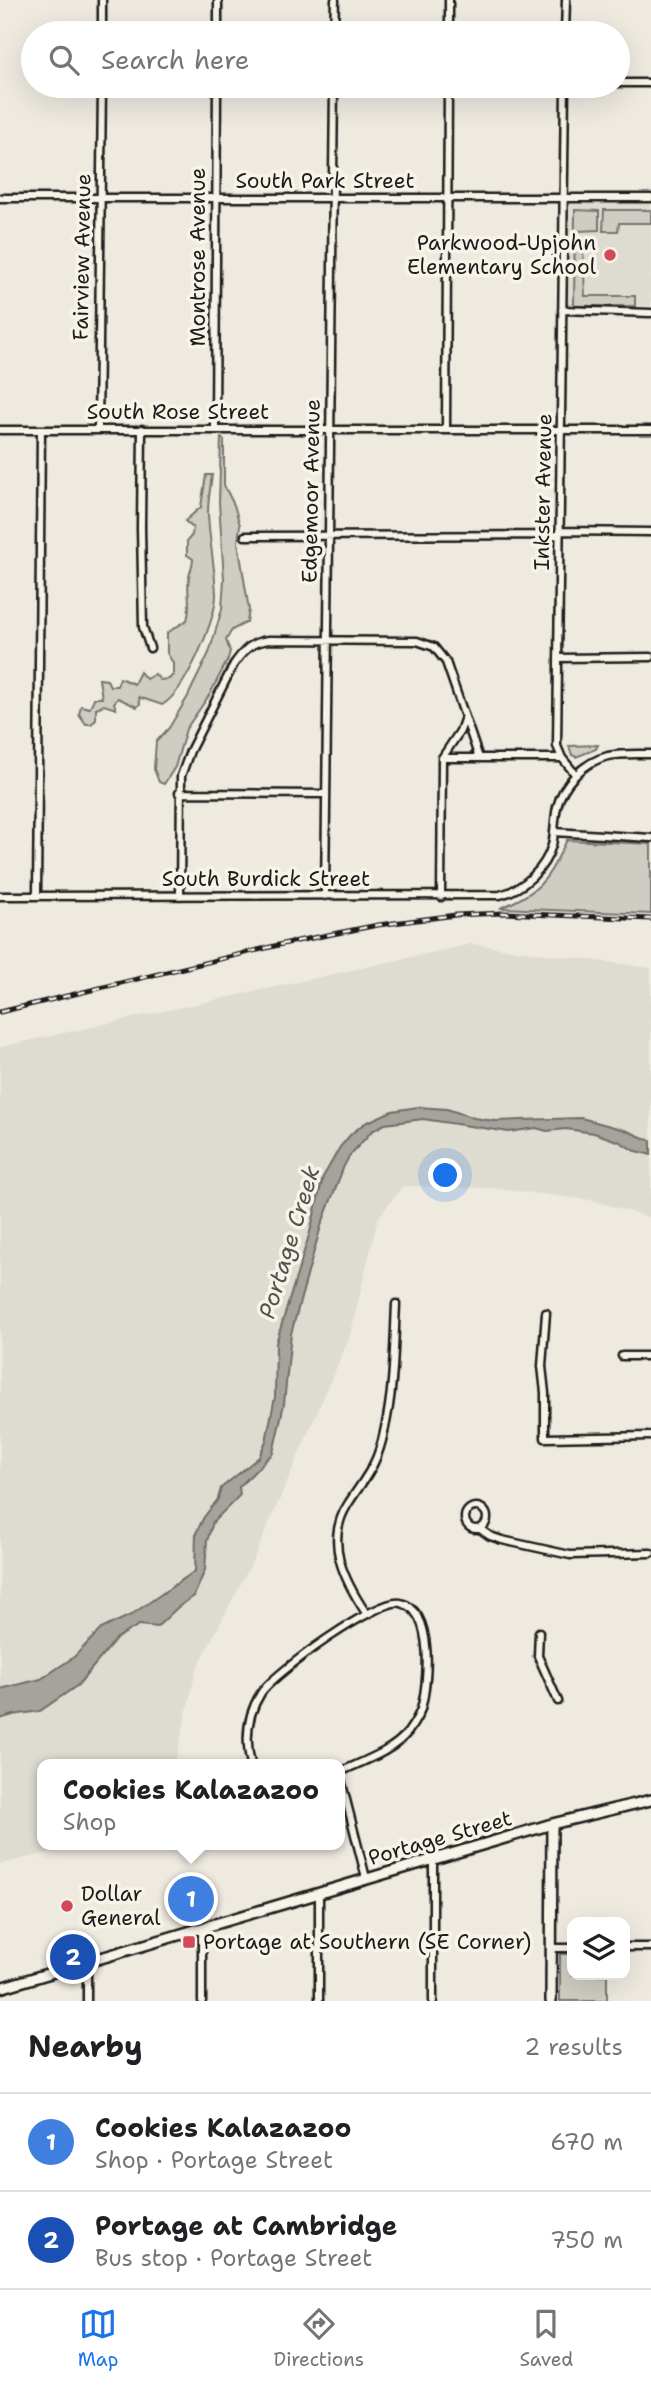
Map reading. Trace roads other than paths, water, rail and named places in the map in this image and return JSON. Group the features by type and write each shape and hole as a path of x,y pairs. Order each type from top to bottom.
{"main road":[{"name":"Portage Street","path":"0,1988 552,1824 651,1800"},
{"path":"551,2001 552,1824"}],"street":[{"path":"102,21 103,0"},
{"path":"218,0 218,21"},
{"path":"334,21 335,0"},
{"path":"449,0 449,21"},
{"path":"565,21 566,0"},
{"path":"630,83 651,83"},
{"name":"Fairview Avenue","path":"99,429 102,98"},
{"name":"Montrose Avenue","path":"215,429 217,98"},
{"name":"Edgemoor Avenue","path":"325,896 334,98"},
{"path":"446,430 448,98"},
{"name":"Inkster Avenue","path":"562,758 557,746 565,98"},
{"name":"South Park Street","path":"0,198 651,198"},
{"path":"562,310 651,313"},
{"path":"142,429 143,627 150,648"},
{"name":"South Rose Street","path":"0,430 651,430"},
{"path":"37,896 41,430"},
{"path":"245,536 651,531"},
{"path":"180,896 181,776 190,751 234,664 254,643 269,640 417,641 434,647 446,662 479,758"},
{"path":"558,658 651,656"},
{"path":"441,897 442,758 460,731 464,717"},
{"path":"651,754 610,756 586,765 560,798 554,832 651,838"},
{"path":"442,758 562,758 576,775"},
{"path":"179,793 326,794"},
{"name":"South Burdick Street","path":"0,896 500,895 513,891 529,880 545,861 554,832"},
{"path":"366,1613 344,1576 337,1549 337,1533 347,1504 370,1474 385,1430 394,1362 396,1304"},
{"path":"547,1313 542,1366 545,1438 651,1436"},
{"path":"622,1356 651,1356"},
{"path":"481,1528 490,1536 502,1540 570,1555 651,1553"},
{"path":"250,1759 248,1726 254,1706 265,1687 288,1667 366,1613 398,1602 415,1612 425,1631 424,1698 416,1720 399,1742 345,1771"},
{"path":"538,1632 538,1656 558,1701"},
{"path":"345,1794 366,1878"},
{"path":"433,1859 433,2001"},
{"path":"319,1893 319,2001"},
{"path":"202,1929 202,2001"},
{"path":"630,1947 651,1947"},
{"path":"551,1948 567,1948"},
{"path":"87,1962 87,2001"}],"railway":[{"path":"0,1012 287,943 378,925 456,915 503,913 651,919"}],"place":[{"name":"Parkwood-Upjohn Elementary School","path":"610,255"},
{"name":"Cookies Kalazazoo","path":"191,1899"},
{"name":"Dollar General","path":"67,1906"},
{"name":"Portage at Southern (SE Corner)","path":"189,1942"},
{"name":"Portage at Cambridge","path":"73,1957"}],"water label":[{"name":"Portage Creek","path":"289,1242"}]}
